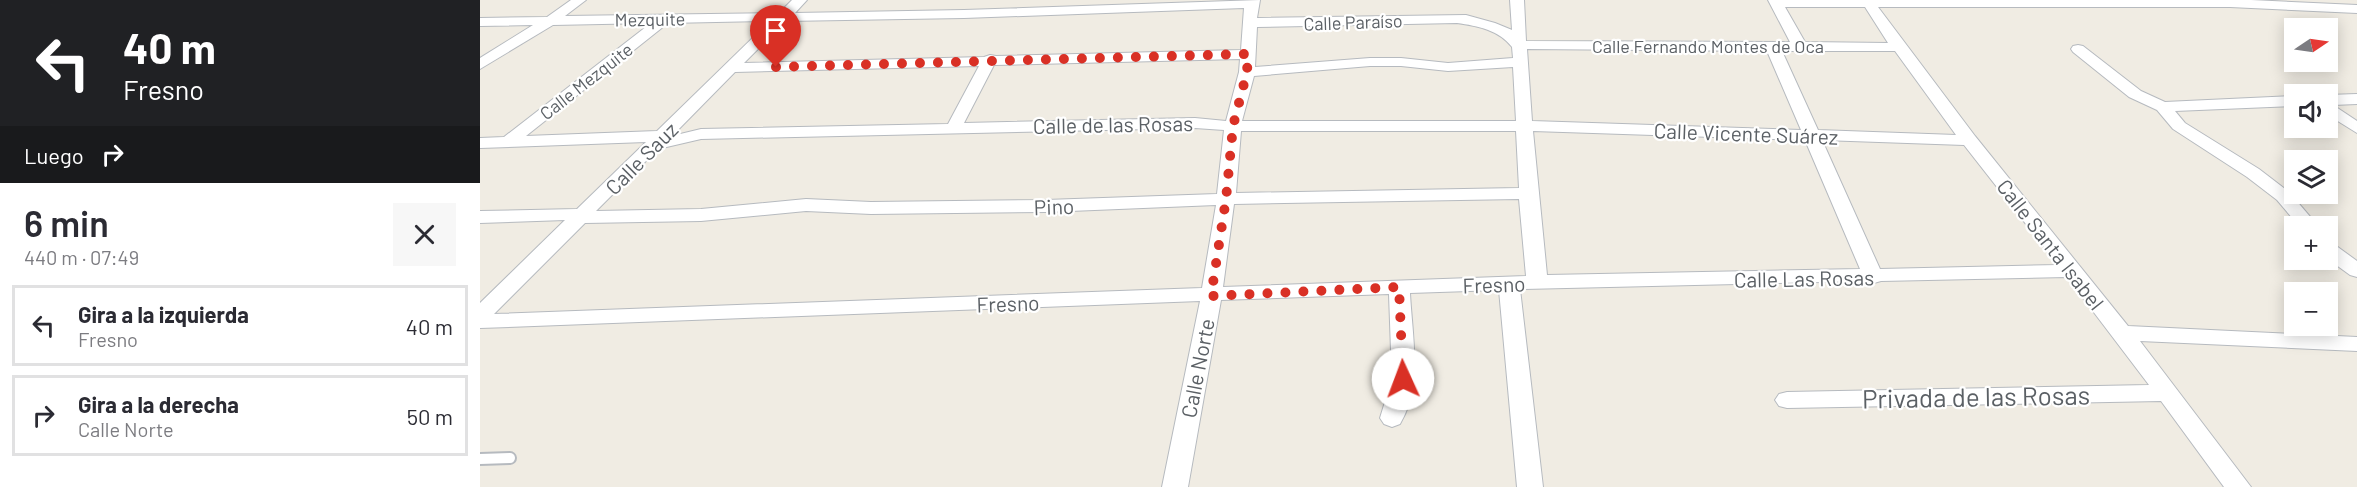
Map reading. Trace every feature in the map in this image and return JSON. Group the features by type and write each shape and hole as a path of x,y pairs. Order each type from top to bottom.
{"street":[{"path":"480,65 530,32 553,21 579,0"},
{"name":"Calle Sauz","path":"480,315 800,0"},
{"path":"1020,11 1033,0"},
{"path":"1800,47 1776,1 2230,3 2357,9"},
{"name":"Calle Santa Isabel","path":"1868,1 1969,140 2122,333 2238,487"},
{"name":"Mezquite","path":"480,22 1252,8"},
{"name":"Calle Paraíso","path":"1252,8 1272,24 1455,19 1517,8"},
{"name":"Calle Norte","path":"1175,487 1211,296 1226,199 1233,126 1248,63 1252,8"},
{"path":"1517,8 1528,193 1537,282"},
{"name":"Mezquite","path":"767,31 820,17"},
{"name":"Calle Mezquite","path":"508,142 665,19"},
{"name":"Calle Paraíso","path":"1455,19 1476,22 1506,32 1513,36 1519,54"},
{"name":"Calle Fernando Montes de Oca","path":"729,68 990,59 1248,63 1401,62 1448,67 1519,54 1899,46"},
{"path":"1773,47 1874,277"},
{"path":"2078,49 2134,94 2163,107 2179,126 2253,173 2283,196 2300,216"},
{"path":"954,127 990,59"},
{"path":"2338,100 2357,99"},
{"path":"2163,107 2284,102"},
{"path":"2338,115 2357,128"},
{"name":"Calle de las Rosas","path":"701,134 1195,123 1233,126 1524,126"},
{"name":"Calle Vicente Suárez","path":"1524,126 1969,140"},
{"path":"664,135 682,131 701,134"},
{"path":"480,143 701,134"},
{"name":"Pino","path":"480,217 701,215 806,205 871,208 1046,206 1226,199 1528,193"},
{"path":"2338,257 2357,271"},
{"name":"Calle Las Rosas","path":"1537,282 1874,277 2072,271"},
{"name":"Fresno","path":"480,321 1211,296 1537,282"},
{"path":"1509,284 1530,487"},
{"path":"1392,418 1403,379 1399,287"},
{"path":"2122,333 2357,344"},
{"name":"Privada de las Rosas","path":"1787,400 2165,393"}],"lane":[{"path":"480,459 510,458"}],"route":[{"path":"776,67 990,59 1248,54 1247,72 1233,126 1226,199 1211,296 1399,287 1403,379"}]}
